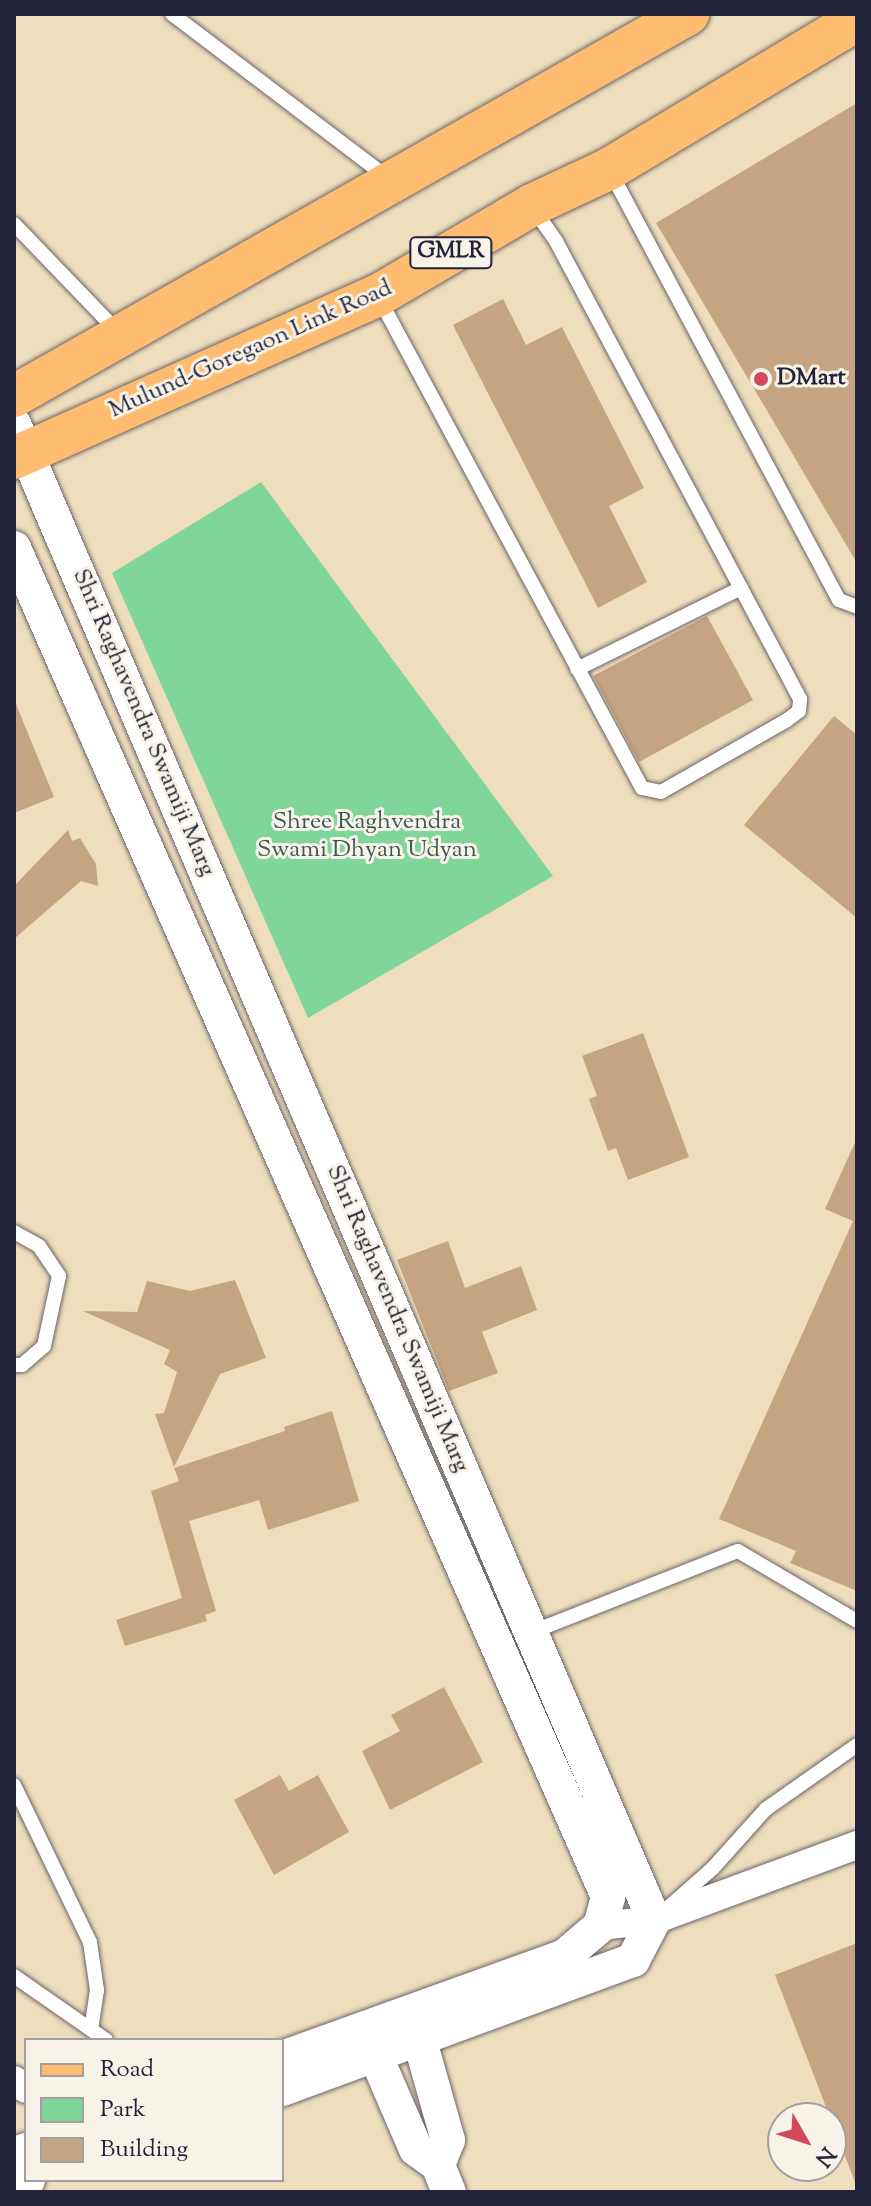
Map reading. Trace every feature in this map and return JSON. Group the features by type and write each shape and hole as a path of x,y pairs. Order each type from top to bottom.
{"main road":[{"path":"14,396 688,14"},
{"name":"Mulund-Goregaon Link Road","path":"18,444 377,296 532,205 609,169 857,20"}],"street":[{"name":"Shri Raghavendra Swamiji Marg","path":"18,444 158,756 654,1920"},
{"name":"Shri Raghavendra Swamiji Marg","path":"14,548 608,1897 600,1926"},
{"path":"115,777 158,756"},
{"path":"134,821 176,799"},
{"path":"246,1074 285,1056"},
{"path":"343,1296 380,1279"},
{"path":"434,1503 469,1487"},
{"path":"504,1663 535,1640"},
{"path":"538,1981 600,1926 654,1920 857,1845"},
{"path":"284,2058 369,2042 538,1981 633,1960 654,1920"},
{"path":"416,2026 448,2140 443,2178"},
{"path":"284,2088 369,2042"},
{"path":"369,2042 416,2149 443,2178"}],"lane":[{"path":"172,14 393,182"},
{"path":"609,169 839,600 857,607"},
{"path":"377,296 642,788 661,792 799,711 800,699 556,241 532,205"},
{"path":"14,224 121,336"},
{"path":"577,669 741,588"},
{"path":"14,1232 39,1246 59,1276 44,1346 22,1365 14,1365"},
{"path":"535,1640 738,1551 857,1621"},
{"path":"654,1920 713,1868 766,1809 857,1745"},
{"path":"14,1785 90,1942 97,1990 91,2030"},
{"path":"14,1976 103,2038"}],"green space":[{"name":"Shree Raghvendra Swami Dhyan Udyan","path":"261,482 553,876 308,1018 112,573"}],"building":[{"path":"857,103 857,563 656,223"},
{"path":"503,299 526,345 562,327 644,488 609,506 647,582 598,608 453,325"},
{"path":"707,616 753,700 639,762 593,676"},
{"path":"14,699 54,797 14,813"},
{"path":"834,716 857,735 857,918 744,825"},
{"path":"68,830 72,841 80,838 96,864 98,886 81,881 14,939 14,886"},
{"path":"643,1033 689,1157 628,1180 616,1148 608,1151 589,1099 597,1096 582,1056"},
{"path":"857,1138 857,1591 790,1563 796,1551 719,1519 853,1221 825,1209"},
{"path":"448,1241 465,1288 521,1266 537,1310 482,1332 498,1373 449,1391 397,1260"},
{"path":"235,1280 266,1358 220,1374 174,1467 155,1414 164,1413 177,1372 164,1364 170,1350 83,1311 137,1312 147,1281 190,1291"},
{"path":"332,1411 359,1501 268,1530 259,1500 189,1521 216,1611 205,1615 207,1621 125,1646 116,1620 182,1598 151,1491 179,1481 174,1468 285,1431 284,1427"},
{"path":"444,1687 483,1762 390,1810 362,1751 400,1731 391,1715"},
{"path":"280,1775 289,1791 318,1775 349,1832 274,1875 234,1800"},
{"path":"857,1943 857,2182 847,2161 847,2102 824,2102 775,1975"}],"place":[{"name":"DMart","path":"761,379"}]}
